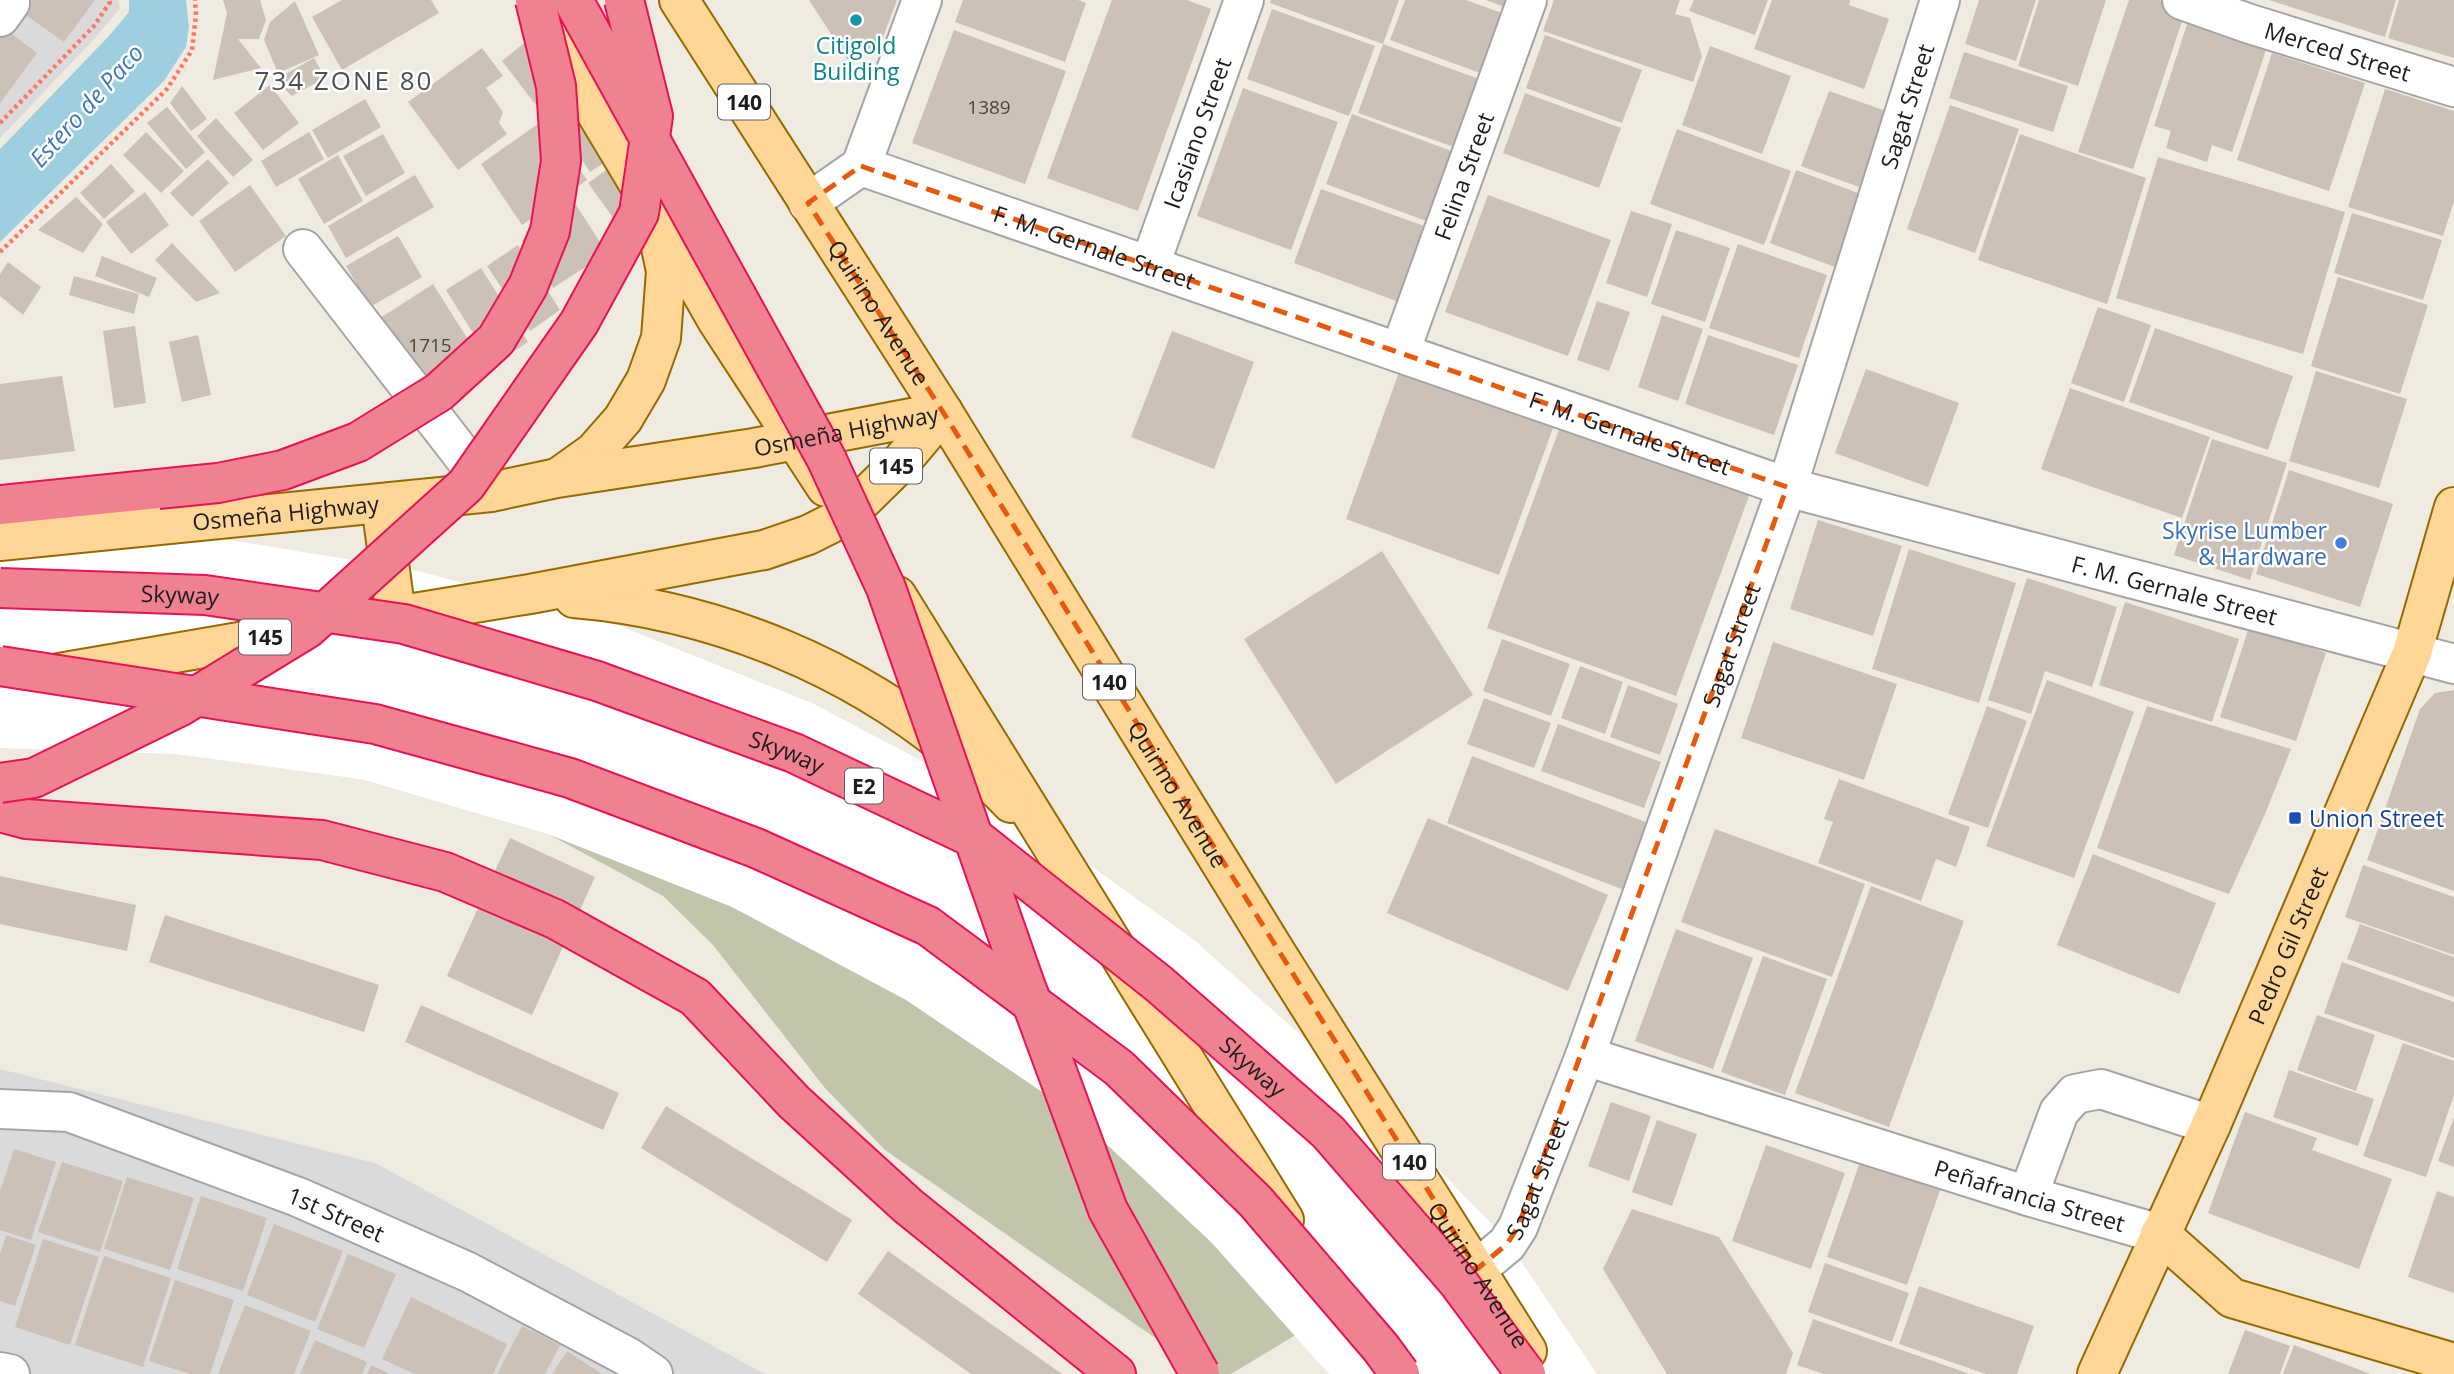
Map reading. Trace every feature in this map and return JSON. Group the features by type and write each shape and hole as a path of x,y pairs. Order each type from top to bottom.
{"highway":[{"path":"0,505 218,483 283,470 358,442 439,392 496,340 528,286 550,231 561,161 556,86 535,0"},
{"path":"573,0 826,458 886,588 1023,979 1108,1210 1200,1374"},
{"path":"0,783 34,778 179,707 308,628 466,485 579,323 639,213 653,116 624,0"},
{"name":"Skyway","path":"0,588 205,595 404,624 597,681 794,753 976,838 1159,984 1328,1132 1458,1282 1526,1374"},
{"path":"0,666 375,724 570,778 756,848 928,926 1119,1068 1256,1202 1381,1348 1400,1374"},
{"path":"0,812 26,819 322,840 445,872 555,919 695,997 794,1102 908,1206 1116,1374"}],"main road":[{"path":"528,0 717,320 794,441 846,516 1064,862 1379,1374"},
{"name":"Quirino Avenue","path":"679,0 943,412 1275,951 1541,1374"},
{"path":"557,478 594,452 623,419 646,380 661,338 666,271 652,206"},
{"name":"Osmeña Highway","path":"0,541 491,492 557,478 794,441 943,412"},
{"name":"Osmeña Highway","path":"0,683 530,594 764,550 808,535 846,516 901,462 943,412"},
{"path":"381,504 396,615"},
{"name":"Pedro Gil Street","path":"2097,1374 2211,1125 2412,653 2454,508"},
{"path":"530,594 615,601 699,619 780,648 858,685 944,743 1003,794 1064,862"},
{"name":"Peñafrancia Street","path":"2160,1234 2232,1298 2454,1363"}],"street":[{"path":"0,17 10,3 6,0"},
{"path":"808,203 861,166 922,0"},
{"name":"Icasiano Street","path":"1150,265 1244,0"},
{"name":"Felina Street","path":"1400,352 1527,0"},
{"name":"Sagat Street","path":"1477,1269 1507,1244 1518,1227 1585,1056 1787,487 1940,0"},
{"name":"Merced Street","path":"2182,0 2253,12 2454,88"},
{"name":"F. M. Gernale Street","path":"861,166 1787,487 2412,653"},
{"path":"303,248 491,492"},
{"path":"2412,653 2454,664"},
{"name":"Peñafrancia Street","path":"1585,1056 2028,1196 2160,1234"},
{"path":"2028,1196 2059,1112 2075,1094 2101,1089 2211,1125"},
{"name":"1st Street","path":"0,1109 69,1112 298,1197 468,1272 628,1357 653,1374"},
{"path":"0,1372 10,1374"}],"path":[{"path":"0,122 94,26 109,0"},
{"path":"0,252 167,89 192,50 195,0"}],"highlighted area":[{"path":"861,166 1787,487 1518,1227 1507,1244 1477,1269 943,412 808,203"}],"shaded area":[{"path":"0,0 118,0 120,8 0,138"},
{"path":"691,770 1312,1325 1231,1374 1207,1374 885,1150 825,1088 713,945 663,896 550,835 360,779"},
{"path":"0,1069 375,1163 765,1374 0,1374"}],"water":[{"name":"Estero de Paco","path":"129,0 186,0 189,27 186,47 164,81 0,242 0,149 108,37 129,12"}],"pier":[{"path":"0,531 211,537 418,571 620,626 812,703 1009,807 1194,940 1358,1086 1506,1239 1597,1374 1329,1374 1211,1242 1072,1112 906,1000 732,907 550,835 360,779 176,754 0,748"}],"building":[{"path":"28,0 95,0 64,42 20,11"},
{"path":"223,0 260,0 266,20 259,39 238,39 261,68 213,80 227,13"},
{"path":"342,0 431,0 439,13 342,70 312,17"},
{"name":"Citigold Building","path":"809,0 897,0 882,40 849,62"},
{"path":"963,0 1078,0 1086,3 1065,62 955,22"},
{"path":"1112,0 1187,0 1211,9 1138,211 1047,178"},
{"path":"1271,0 1399,0 1383,44 1270,3"},
{"path":"1405,0 1466,0 1513,17 1491,77 1390,40"},
{"path":"1486,0 1516,0 1512,10"},
{"path":"1554,0 1680,0 1675,14 1690,18 1702,56 1693,82 1543,31"},
{"path":"1694,0 1768,0 1755,35 1689,11"},
{"path":"1772,0 1850,0 1849,5 1889,19 1864,89 1754,49"},
{"path":"1979,0 2036,0 2016,61 1965,44"},
{"path":"2039,0 2106,0 2078,86 2018,66"},
{"path":"2129,0 2159,0 2186,9 2133,169 2078,152"},
{"path":"2269,0 2396,0 2385,37"},
{"path":"2399,0 2454,0 2454,58 2388,38"},
{"path":"295,1 319,55 278,73 264,40 270,22"},
{"path":"1272,9 1375,46 1349,116 1247,79"},
{"path":"2191,12 2270,38 2232,152 2212,145 2207,162 2166,148 2171,131 2154,126"},
{"path":"0,25 37,53 0,103"},
{"path":"954,30 1066,71 1025,184 912,143"},
{"path":"1545,35 1642,70 1622,123 1526,88"},
{"path":"529,39 546,118 502,61"},
{"path":"1383,44 1490,83 1465,151 1358,113"},
{"path":"1710,46 1791,76 1762,154 1682,125"},
{"path":"482,48 503,76 486,88 503,112 499,123 507,134 458,170 408,102"},
{"path":"1964,52 2068,86 2053,132 1949,98"},
{"path":"2272,53 2365,83 2329,191 2237,160"},
{"path":"314,58 325,78 292,96 275,80"},
{"path":"270,85 299,123 263,150 234,113"},
{"path":"182,86 207,119 191,131 170,103"},
{"path":"1243,88 1338,122 1291,250 1197,216"},
{"path":"2385,89 2454,111 2454,201 2443,236 2348,207"},
{"path":"1829,91 1886,111 1859,187 1801,166"},
{"path":"1525,93 1621,128 1599,188 1503,153"},
{"path":"365,99 381,127 328,158 312,130"},
{"path":"579,104 613,157 590,172 556,119"},
{"path":"1950,105 2019,129 1975,253 1907,229"},
{"path":"167,107 205,152 186,169 147,123"},
{"path":"1352,114 1454,152 1429,222 1326,184"},
{"path":"216,118 253,160 233,177 197,136"},
{"path":"545,119 587,180 522,225 481,164"},
{"path":"1677,129 1791,171 1764,245 1650,204"},
{"path":"146,132 184,171 161,193 123,155"},
{"path":"309,132 324,159 276,187 261,161"},
{"path":"383,134 405,173 366,196 343,156"},
{"path":"2020,134 2146,178 2107,304 1978,260"},
{"path":"338,155 363,201 324,224 298,179"},
{"path":"2158,157 2345,212 2303,354 2116,298"},
{"path":"208,159 229,183 192,217 170,193"},
{"path":"111,164 135,191 104,219 80,193"},
{"path":"609,168 634,204 614,219 588,183"},
{"path":"1796,170 1861,194 1835,267 1770,243"},
{"path":"415,175 434,207 346,258 328,226"},
{"path":"250,185 286,236 235,272 199,221"},
{"path":"1321,189 1427,227 1399,302 1294,263"},
{"path":"145,192 169,225 131,254 106,222"},
{"path":"1488,195 1611,240 1568,356 1445,312"},
{"path":"76,197 103,224 83,253 38,230"},
{"path":"576,205 607,253 553,288 522,240"},
{"path":"1631,211 1672,224 1647,297 1606,283"},
{"path":"2352,213 2442,240 2423,300 2334,273"},
{"path":"1676,230 1730,248 1705,322 1651,304"},
{"path":"398,236 422,277 370,307 346,266"},
{"path":"172,243 220,293 196,302 155,260"},
{"path":"1738,244 1827,275 1799,358 1709,328"},
{"path":"518,245 560,310 530,331 487,266"},
{"path":"102,256 157,278 149,297 95,276"},
{"path":"8,262 41,287 23,315 0,296 0,274"},
{"path":"481,268 528,342 493,365 446,290"},
{"path":"74,276 139,294 134,314 69,295"},
{"path":"2338,277 2428,305 2400,394 2311,366"},
{"path":"433,284 486,368 428,405 374,322"},
{"path":"1597,301 1630,312 1609,371 1577,360"},
{"path":"2098,307 2151,325 2124,402 2071,383"},
{"path":"1662,315 1703,329 1678,401 1638,387"},
{"path":"135,326 146,403 114,408 103,331"},
{"path":"2155,328 2293,376 2268,450 2129,402"},
{"path":"1172,331 1254,362 1214,469 1131,437"},
{"path":"198,335 211,395 182,402 169,342"},
{"path":"1708,335 1798,365 1774,435 1685,404"},
{"path":"1402,364 1556,420 1499,575 1346,519"},
{"path":"1866,369 1959,403 1928,487 1835,453"},
{"path":"2316,371 2407,399 2379,488 2289,461"},
{"path":"62,376 75,451 0,460 0,384"},
{"path":"2070,388 2210,437 2182,518 2041,469"},
{"path":"1561,424 1750,493 1676,696 1487,628"},
{"path":"2212,439 2287,463 2250,580 2174,555"},
{"path":"2289,470 2393,504 2360,607 2256,574"},
{"path":"1818,520 1902,546 1873,636 1790,609"},
{"path":"1909,549 2016,583 1979,703 1872,669"},
{"path":"1382,551 1473,695 1336,784 1244,639"},
{"path":"2027,578 2117,607 2092,687 2045,671 2031,714 1988,700"},
{"path":"2125,602 2239,639 2212,722 2099,685"},
{"path":"2249,627 2326,653 2296,741 2220,717"},
{"path":"1502,639 1570,664 1551,716 1483,691"},
{"path":"1773,642 1897,684 1864,780 1741,738"},
{"path":"1580,666 1623,682 1605,734 1561,718"},
{"path":"2047,680 2134,712 2074,878 1986,846"},
{"path":"1628,685 1678,704 1660,755 1610,737"},
{"path":"2454,690 2454,891 2367,860 2420,709 2435,693"},
{"path":"1484,698 1551,723 1534,768 1467,744"},
{"path":"1987,706 2027,721 1988,828 1948,814"},
{"path":"2147,706 2291,749 2229,894 2097,848"},
{"path":"1558,724 1661,762 1644,808 1541,771"},
{"path":"1472,756 1651,824 1627,891 1447,823"},
{"path":"1839,779 1970,827 1956,867 1936,859 1921,901 1818,863 1833,822 1824,819"},
{"path":"1428,818 1608,895 1568,991 1387,913"},
{"path":"1715,829 1865,884 1832,977 1681,922"},
{"path":"510,838 595,877 532,1015 447,976"},
{"path":"2093,854 2216,903 2179,994 2057,945"},
{"path":"2363,865 2454,897 2454,955 2345,917"},
{"path":"0,876 136,905 127,951 0,924"},
{"path":"1871,886 1964,921 1889,1127 1795,1093"},
{"path":"165,915 379,985 364,1032 149,962"},
{"path":"2360,924 2454,957 2454,997 2347,959"},
{"path":"1676,929 1753,958 1713,1069 1635,1041"},
{"path":"1763,956 1827,979 1785,1095 1721,1072"},
{"path":"2342,962 2454,1002 2454,1058 2324,1013"},
{"path":"421,1005 619,1093 603,1130 405,1042"},
{"path":"2317,1015 2375,1035 2356,1091 2297,1070"},
{"path":"2403,1043 2454,1061 2454,1095 2426,1177 2363,1156"},
{"path":"2289,1070 2374,1099 2358,1146 2273,1117"},
{"path":"1611,1102 1651,1116 1629,1181 1588,1166"},
{"path":"666,1106 852,1220 827,1262 641,1148"},
{"path":"2245,1112 2317,1138 2312,1150 2392,1179 2359,1269 2208,1213"},
{"path":"2454,1117 2454,1167 2438,1161"},
{"path":"1657,1120 1697,1134 1672,1206 1632,1192"},
{"path":"1766,1145 1845,1173 1811,1269 1732,1241"},
{"path":"14,1149 56,1162 31,1240 0,1230 0,1191"},
{"path":"62,1162 123,1181 100,1252 38,1232"},
{"path":"1860,1162 1940,1190 1907,1285 1827,1257"},
{"path":"127,1177 194,1198 170,1270 104,1249"},
{"path":"2437,1191 2454,1197 2454,1293 2408,1277"},
{"path":"201,1196 267,1218 243,1291 177,1269"},
{"path":"1632,1209 1719,1237 1793,1353 1786,1374 1667,1374 1603,1269"},
{"path":"274,1224 343,1251 315,1322 247,1295"},
{"path":"6,1235 36,1245 15,1306 0,1301 0,1254"},
{"path":"43,1239 99,1257 70,1345 15,1327"},
{"path":"888,1251 1062,1374 971,1374 858,1294"},
{"path":"348,1254 396,1274 364,1348 317,1329"},
{"path":"104,1256 171,1278 143,1367 75,1345"},
{"path":"1825,1263 1909,1293 1892,1342 1808,1312"},
{"path":"175,1280 234,1300 210,1374 190,1374 149,1361"},
{"path":"1919,1286 2034,1326 2017,1374 1986,1374 1899,1344"},
{"path":"411,1297 507,1344 493,1374 415,1374 382,1359"},
{"path":"245,1305 311,1331 294,1374 218,1374"},
{"path":"1813,1319 1970,1374 1824,1374 1797,1365"},
{"path":"522,1326 560,1345 545,1374 497,1374"},
{"path":"2245,1330 2290,1346 2280,1374 2228,1374"},
{"path":"315,1340 367,1362 362,1374 300,1374"},
{"path":"2294,1345 2371,1374 2283,1374"},
{"path":"567,1351 602,1374 552,1374"},
{"path":"371,1365 390,1374 367,1374"}],"place":[{"name":"Citigold Building","path":"856,20"},
{"name":"Skyrise Lumber & Hardware","path":"2341,543"},
{"name":"Union Street","path":"2295,818"}],"district":[{"name":"734 ZONE 80","path":"344,80"}]}
